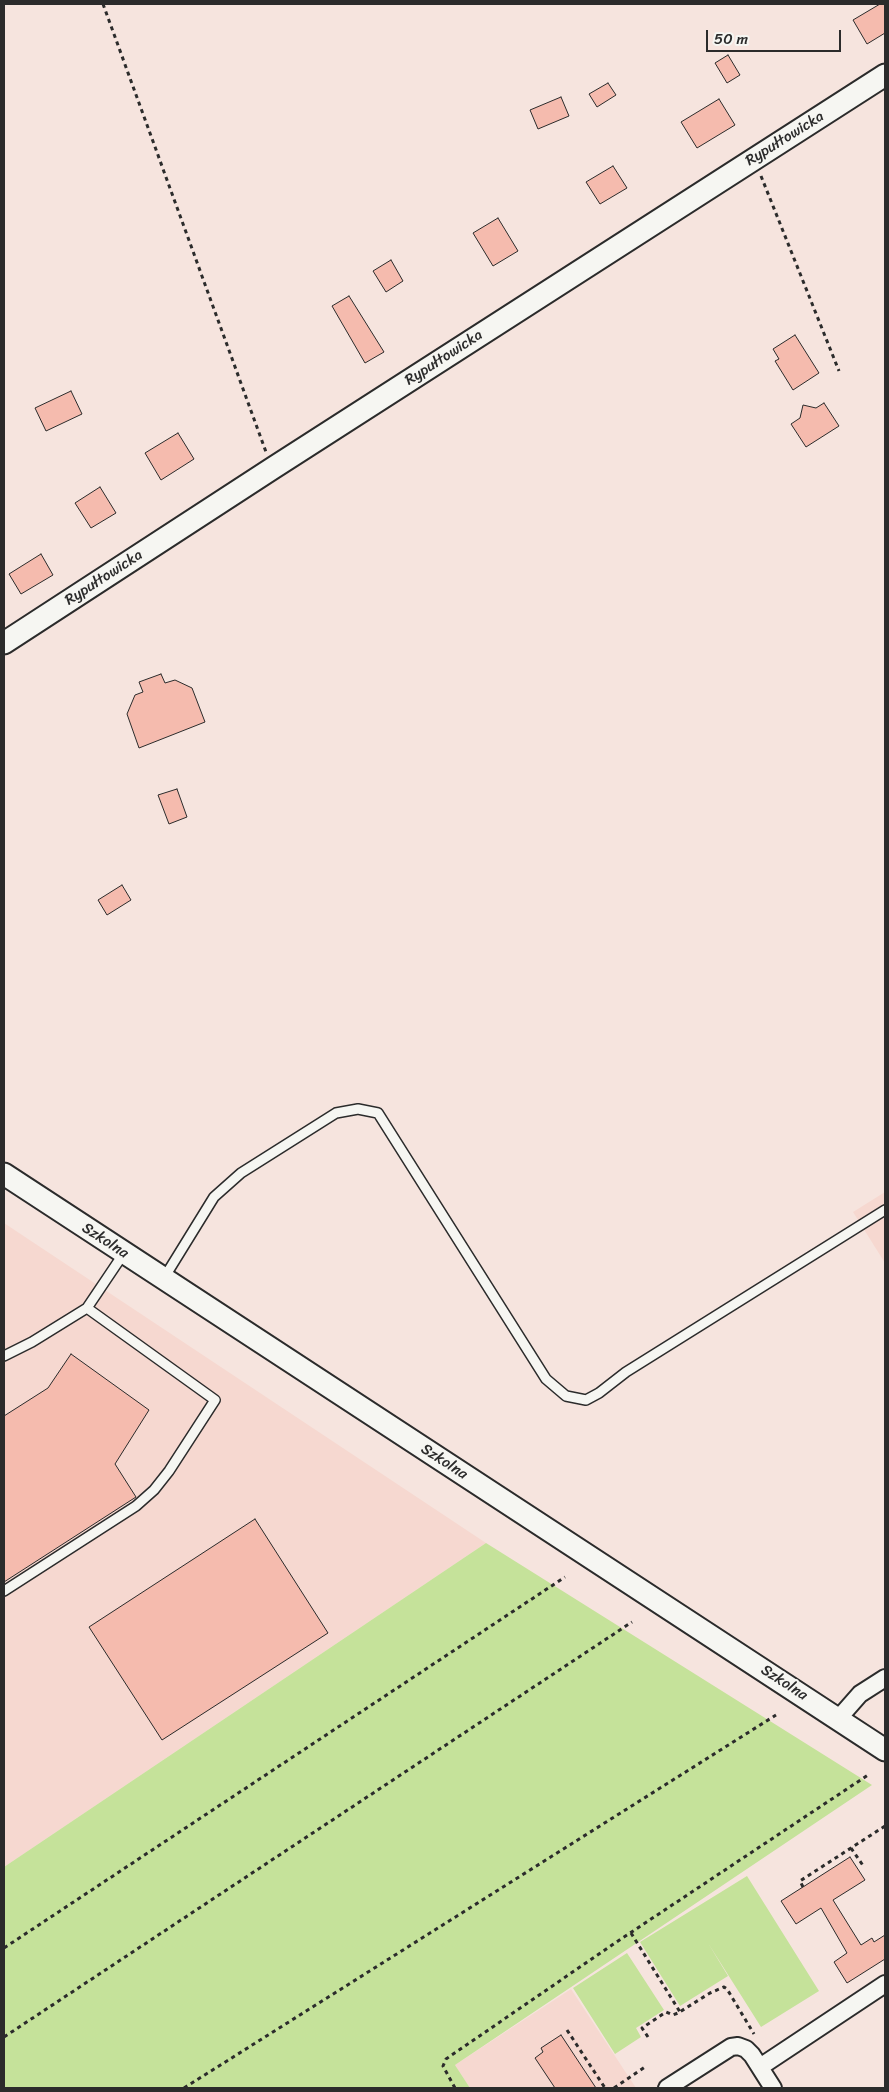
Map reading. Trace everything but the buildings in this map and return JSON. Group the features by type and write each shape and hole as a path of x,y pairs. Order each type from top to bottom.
{"street":[{"name":"Rypułtowicka","path":"4,643 885,75"},
{"name":"Szkolna","path":"4,1174 885,1750"},
{"path":"838,1719 860,1694 885,1678"},
{"path":"760,2067 885,1984"},
{"path":"662,2088 731,2047 738,2046 746,2048 773,2088"}],"lane":[{"path":"163,1278 214,1198 241,1173 336,1113 358,1109 378,1113 546,1379 566,1396 586,1400 599,1394 626,1372 885,1210"},
{"path":"4,1356 32,1342 87,1308 124,1253"},
{"path":"4,1591 136,1506 148,1496 169,1471 215,1400 87,1308"}],"path":[{"path":"103,4 273,468"},
{"path":"754,159 839,371"},
{"path":"4,1948 565,1577"},
{"path":"4,2037 632,1622"},
{"path":"184,2088 776,1715"},
{"path":"455,2088 443,2066 446,2059 868,1775"},
{"path":"804,1887 800,1881 885,1826"},
{"path":"851,1848 864,1867"},
{"path":"631,1933 680,2012"},
{"path":"648,2038 642,2028 666,2012 674,2015 710,1993 724,1987 753,2030 755,2037 746,2048"},
{"path":"567,2030 605,2088"},
{"path":"614,2088 645,2067"}],"shaded area":[{"path":"885,1192 885,1263 853,1212"},
{"path":"4,1223 486,1543 4,1867"},
{"path":"571,1989 636,2088 470,2088 455,2065"}],"green space":[{"path":"486,1543 872,1785 455,2065 470,2088 4,2088 4,1867"},
{"path":"747,1876 819,1991 761,2027 708,1943 728,1976 680,2006 640,1942"},
{"path":"627,1953 664,2010 636,2028 641,2037 615,2054 573,1988"}]}
